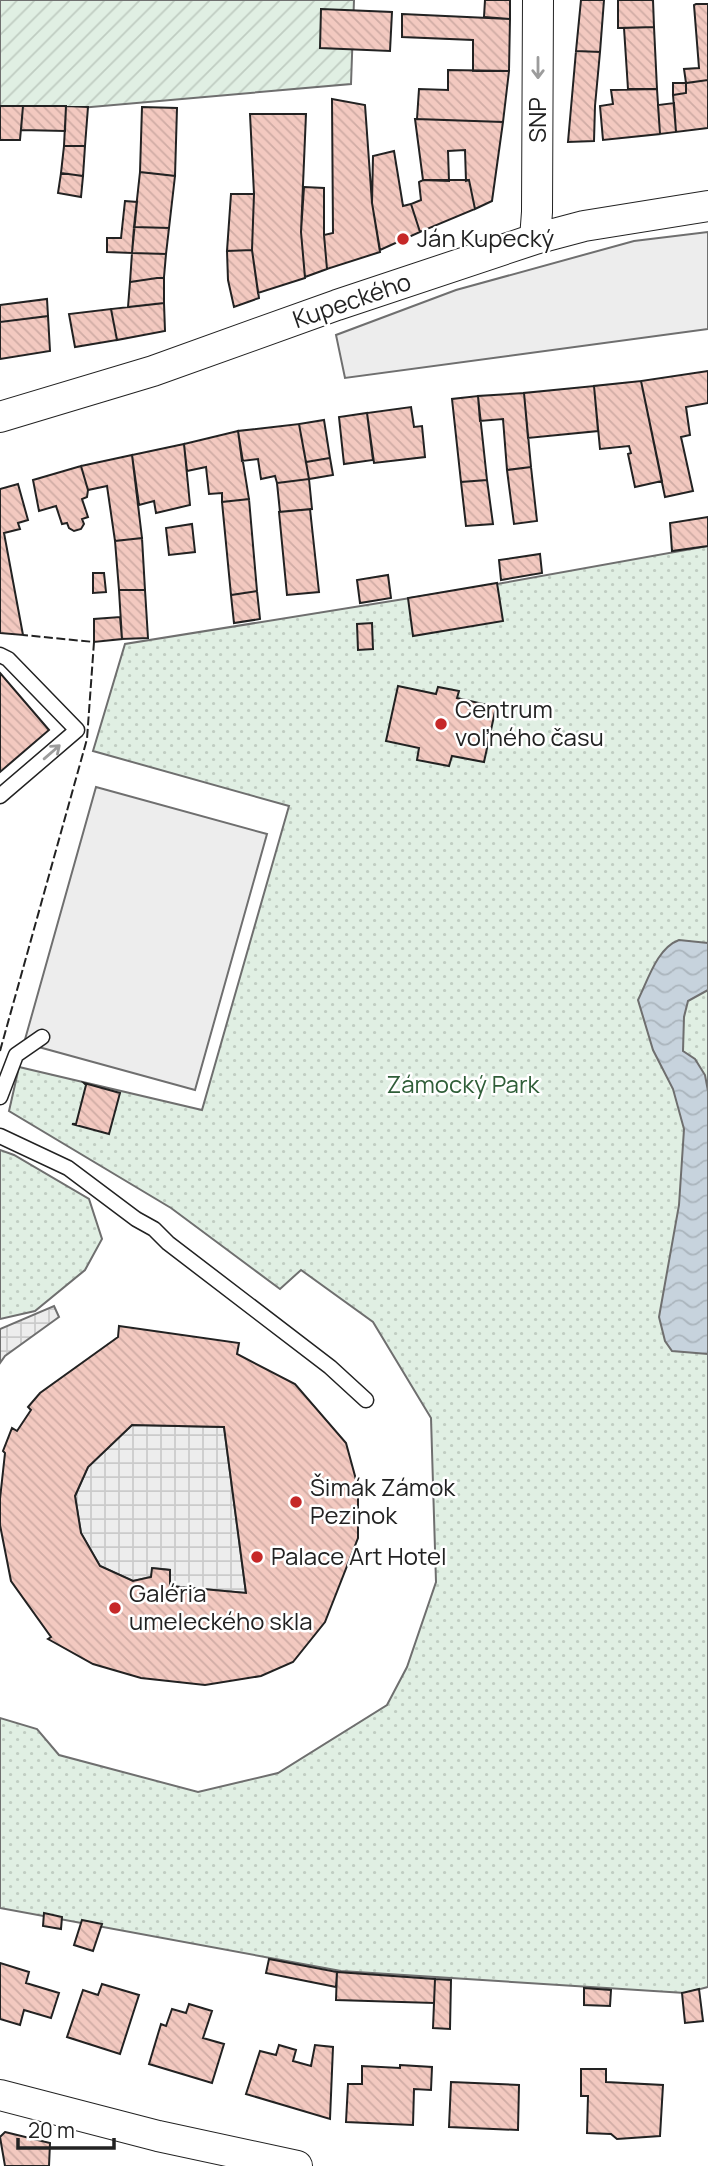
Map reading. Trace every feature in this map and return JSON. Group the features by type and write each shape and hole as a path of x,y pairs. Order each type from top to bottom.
{"street":[{"name":"SNP","path":"535,239 538,0"},
{"name":"Kupeckého","path":"0,417 153,371 535,239 584,226 708,206"},
{"path":"0,2095 158,2136 297,2166"}],"lane":[{"path":"0,655 8,659 77,730 0,796"},
{"path":"0,1097 16,1055 42,1037"},
{"path":"0,1136 68,1168 136,1219 154,1229 330,1367 366,1400"}],"green space":[{"path":"0,0 354,0 351,84 0,115"},
{"name":"Zámocký Park","path":"708,546 708,1987 685,1993 341,1971 0,1908 0,1718 37,1729 59,1755 198,1792 278,1773 387,1705 407,1667 436,1582 431,1418 373,1322 301,1270 280,1289 171,1208 9,1111 19,1067 202,1110 289,806 93,751 125,644 497,584"},
{"path":"0,1150 14,1155 89,1199 102,1239 85,1270 35,1311 0,1319"}],"shaded area":[{"path":"708,232 708,329 345,378 336,335 456,290 634,241"},
{"path":"96,787 267,834 195,1090 24,1043"},
{"path":"54,1306 59,1317 5,1356 0,1363 0,1329"},
{"path":"132,1425 224,1427 246,1593 170,1586 170,1570 153,1568 151,1577 133,1581 100,1566 81,1533 75,1496 88,1467"}],"water":[{"path":"679,940 708,943 708,990 688,1001 684,1017 683,1051 695,1059 705,1075 708,1091 708,1354 672,1351 665,1341 659,1317 679,1205 684,1129 673,1089 653,1050 638,1000 659,957 671,944"}],"building":[{"path":"485,0 510,0 510,19 484,17"},
{"path":"581,0 604,0 600,52 576,51"},
{"path":"618,0 653,0 654,27 618,28"},
{"path":"696,4 708,4 708,80 686,83 684,69 699,68"},
{"path":"321,9 392,12 390,51 320,48"},
{"path":"402,14 510,19 509,71 473,71 473,40 402,37"},
{"path":"654,27 657,89 628,89 624,28"},
{"path":"576,51 600,52 594,141 568,142"},
{"path":"448,70 509,71 503,122 417,119 419,89 448,90"},
{"path":"708,80 708,128 676,132 673,95 686,93 686,83"},
{"path":"673,83 686,83 686,93 673,95"},
{"path":"657,89 660,134 603,140 600,106 613,104 611,90"},
{"path":"332,99 365,105 372,203 380,252 327,269 324,235 333,233"},
{"path":"674,103 676,132 660,134 658,105"},
{"path":"0,106 23,106 20,140 0,140"},
{"path":"23,106 66,106 65,131 21,130"},
{"path":"66,106 88,107 85,146 64,146"},
{"path":"142,107 177,108 175,176 140,172"},
{"path":"250,114 306,114 301,232 305,278 258,293 252,250 254,194"},
{"path":"415,119 503,122 492,201 475,209 469,180 466,181 465,150 448,151 449,181 423,180"},
{"path":"64,146 85,146 83,176 61,173"},
{"path":"394,151 403,206 411,204 420,232 380,250 372,203 373,156"},
{"path":"140,172 175,176 169,228 134,227"},
{"path":"61,173 83,176 81,197 58,193"},
{"path":"469,180 475,209 420,232 411,204 421,200 419,182"},
{"path":"304,187 324,188 327,269 305,277 301,232"},
{"path":"231,194 254,194 252,250 227,251"},
{"path":"125,201 137,202 132,253 107,252 107,238 121,238"},
{"path":"134,227 169,228 166,254 132,253"},
{"path":"252,250 259,298 234,307 228,280 227,251"},
{"path":"132,253 166,254 164,277 130,282"},
{"path":"164,277 164,303 128,307 130,282"},
{"path":"47,299 48,316 0,322 0,305"},
{"path":"164,303 165,331 117,340 111,309"},
{"path":"111,309 117,340 75,347 69,314"},
{"path":"48,316 50,351 0,359 0,322"},
{"path":"708,371 708,403 686,407 690,435 681,437 693,491 665,497 641,381"},
{"path":"641,381 662,481 635,487 628,454 631,453 629,446 600,449 594,386"},
{"path":"594,386 598,431 528,438 524,393"},
{"path":"524,393 531,467 507,470 503,419 480,421 478,396"},
{"path":"478,396 487,480 461,482 452,399"},
{"path":"411,407 414,427 422,426 425,457 374,463 367,413"},
{"path":"367,413 373,460 344,464 339,417"},
{"path":"324,420 330,458 306,462 299,424"},
{"path":"299,424 309,479 277,483 275,476 261,479 258,459 242,461 238,431"},
{"path":"238,431 249,499 222,502 222,493 209,494 206,467 187,471 184,444"},
{"path":"184,444 190,505 156,513 154,501 139,505 132,455"},
{"path":"132,455 142,538 115,541 107,486 88,490 81,466"},
{"path":"330,458 333,475 309,479 306,462"},
{"path":"81,466 88,490 87,497 82,499 88,517 82,519 84,524 81,529 74,531 67,523 62,524 56,506 39,511 33,480"},
{"path":"531,467 537,521 514,524 507,470"},
{"path":"309,479 312,509 280,512 277,483"},
{"path":"487,480 493,524 466,526 461,482"},
{"path":"18,484 28,520 18,523 20,529 4,533 23,635 0,633 0,489"},
{"path":"249,499 257,591 231,595 222,502"},
{"path":"310,509 319,592 287,595 279,512"},
{"path":"708,517 708,546 672,551 670,523"},
{"path":"192,524 195,552 169,555 166,528"},
{"path":"142,538 145,590 119,590 115,541"},
{"path":"540,554 542,573 501,580 499,560"},
{"path":"93,573 104,573 106,592 93,593"},
{"path":"388,575 391,598 360,603 357,580"},
{"path":"497,583 503,621 413,636 408,598"},
{"path":"119,590 145,590 148,638 122,639"},
{"path":"257,591 260,619 234,623 231,595"},
{"path":"120,617 122,639 94,642 94,619"},
{"path":"372,623 373,649 358,650 357,624"},
{"path":"0,673 49,730 0,772"},
{"name":"Centrum voľného času","path":"398,686 436,694 438,687 459,691 457,698 496,707 484,762 452,756 449,766 417,760 419,748 386,741"},
{"path":"84,1083 120,1093 109,1134 72,1124 76,1124 86,1085"},
{"name":"Šimák Zámok Pezinok","path":"119,1326 239,1343 237,1354 295,1384 346,1443 358,1487 358,1538 325,1622 293,1662 261,1676 205,1685 141,1678 93,1664 48,1639 51,1637 11,1581 0,1525 0,1499 5,1453 3,1451 12,1428 17,1431 31,1410 28,1407 40,1393 118,1337","holes":["132,1425 224,1427 246,1593 170,1586 170,1570 152,1568 151,1577 133,1581 100,1566 81,1533 75,1496 88,1467"]},
{"path":"44,1913 62,1917 61,1929 43,1926"},
{"path":"82,1920 102,1924 93,1951 74,1945"},
{"path":"269,1959 337,1972 336,1987 266,1973"},
{"path":"0,1963 29,1972 26,1983 59,1993 51,2018 24,2010 20,2025 0,2019"},
{"path":"337,1972 435,1979 434,2003 336,2000"},
{"path":"435,1979 451,1980 450,2029 433,2028"},
{"path":"102,1984 139,1995 120,2054 67,2037 83,1990 98,1995"},
{"path":"584,1988 611,1990 610,2006 584,2005"},
{"path":"699,1989 703,2021 685,2023 682,1993"},
{"path":"189,2004 212,2011 203,2038 224,2044 212,2083 149,2064 161,2024 166,2026 172,2009 186,2013"},
{"path":"279,2045 296,2050 293,2061 311,2066 315,2045 333,2047 330,2119 246,2094 260,2051 276,2055"},
{"path":"400,2065 432,2067 431,2090 414,2089 413,2125 346,2122 348,2084 362,2084 362,2066 400,2068"},
{"path":"581,2069 606,2069 606,2082 663,2085 660,2136 617,2139 611,2134 587,2133 588,2096 581,2096"},
{"path":"451,2082 519,2085 518,2130 449,2127"},
{"path":"5,2132 50,2143 49,2166 5,2166 0,2137"}],"fence":[{"path":"0,1051 87,739 94,642 23,635"}],"place":[{"name":"Ján Kupecký","path":"403,239"},
{"name":"Centrum voľného času","path":"441,724"},
{"name":"Šimák Zámok Pezinok","path":"296,1502"},
{"name":"Palace Art Hotel","path":"257,1557"},
{"name":"Galéria umeleckého skla","path":"115,1608"}]}
